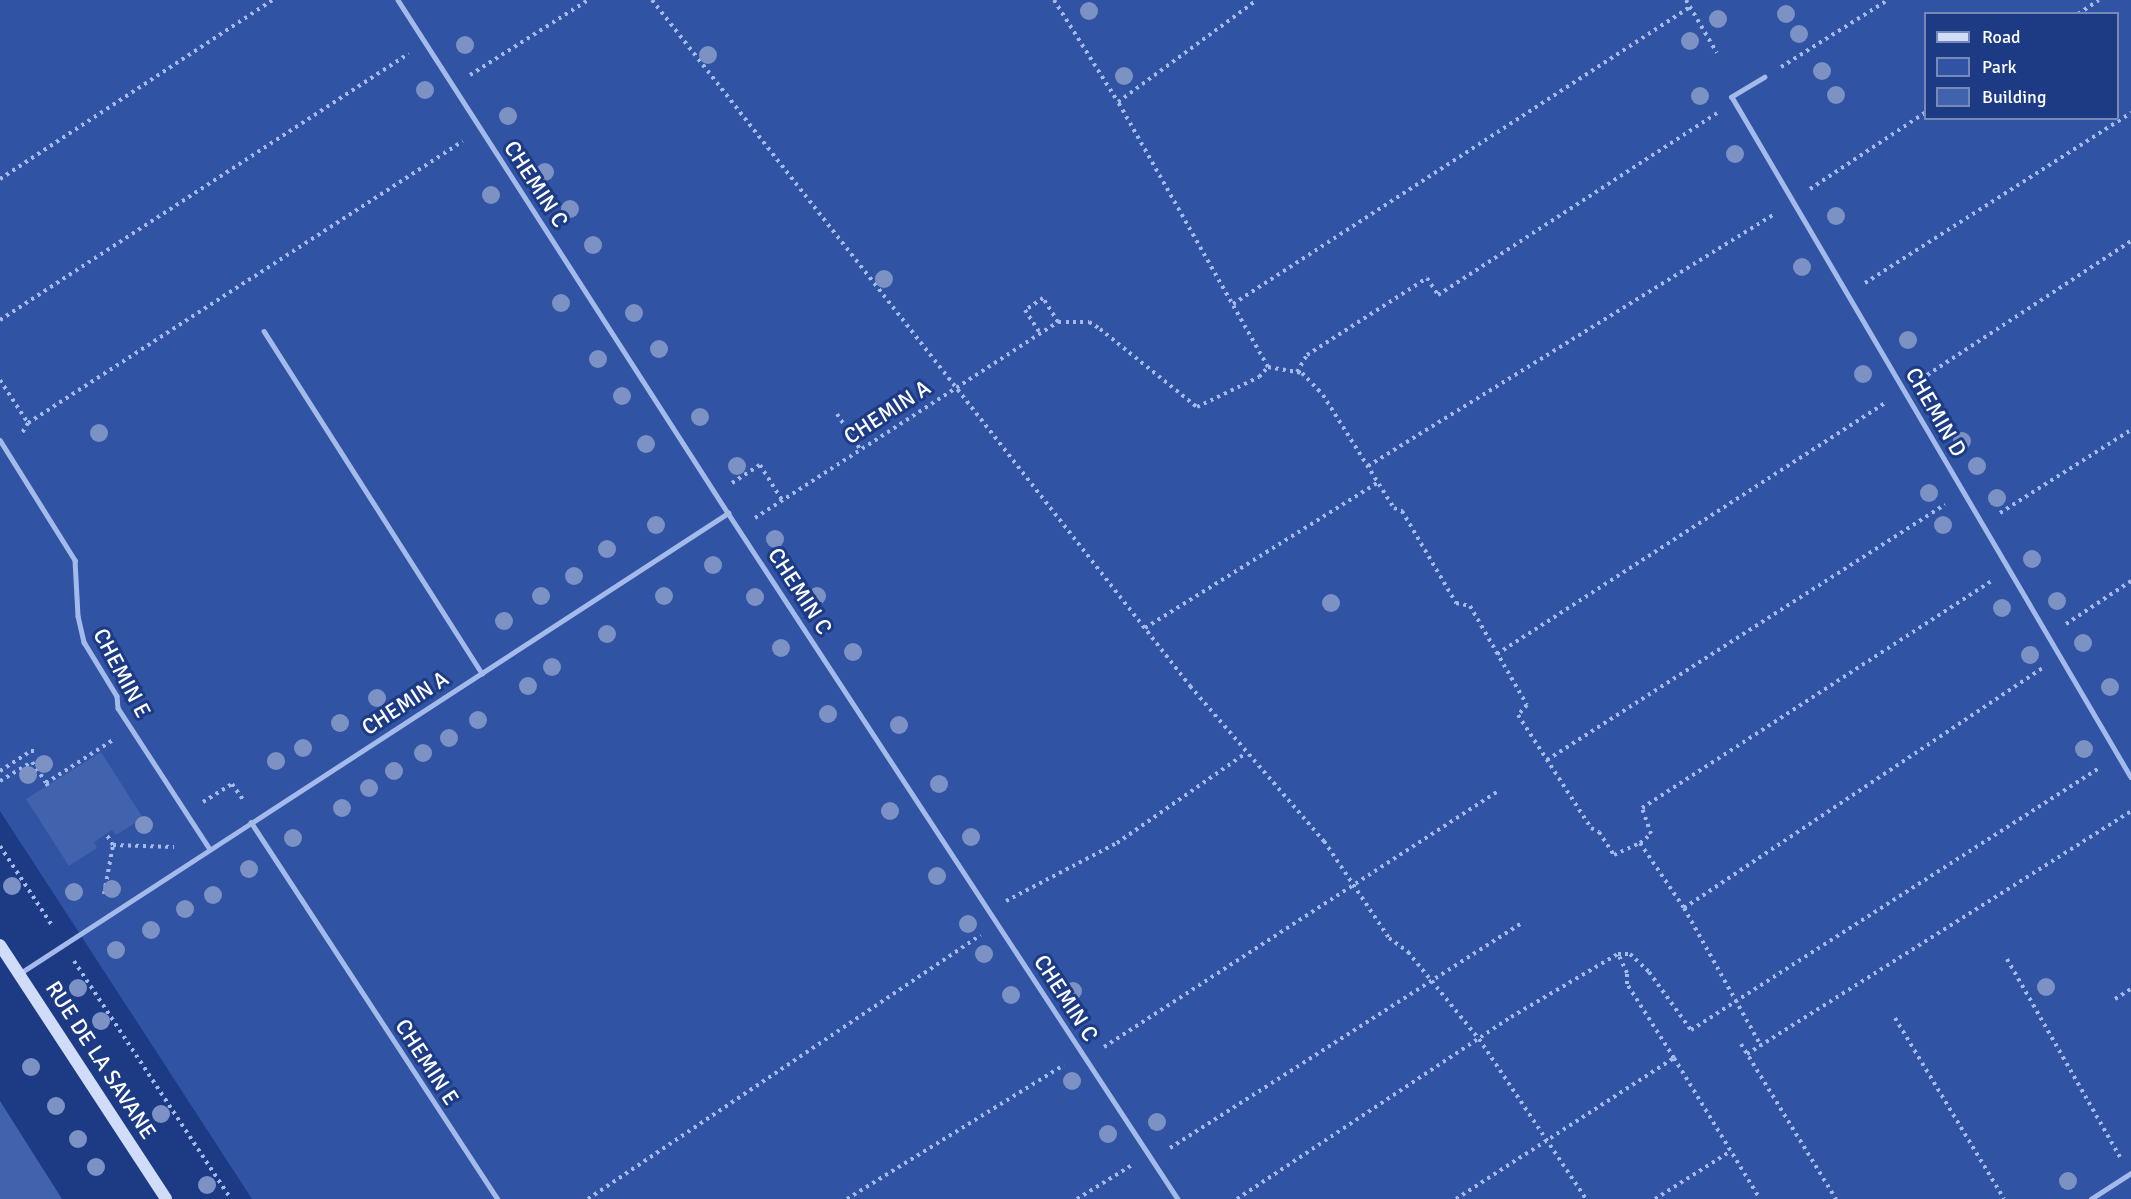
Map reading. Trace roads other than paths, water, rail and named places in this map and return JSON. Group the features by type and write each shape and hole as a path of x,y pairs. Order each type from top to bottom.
{"street":[{"name":"RUE DE LA SAVANE","path":"0,945 166,1199"}],"lane":[{"name":"CHEMIN C","path":"398,0 728,513 1178,1199"},
{"name":"CHEMIN D","path":"1765,77 1732,97 2131,777"},
{"path":"264,331 482,673"},
{"name":"CHEMIN E","path":"2,442 75,560 78,616 84,642 117,696 118,708 210,849"},
{"name":"CHEMIN A","path":"19,974 728,513"},
{"name":"CHEMIN E","path":"251,822 498,1199"},
{"path":"2091,1199 2131,1173"}]}
